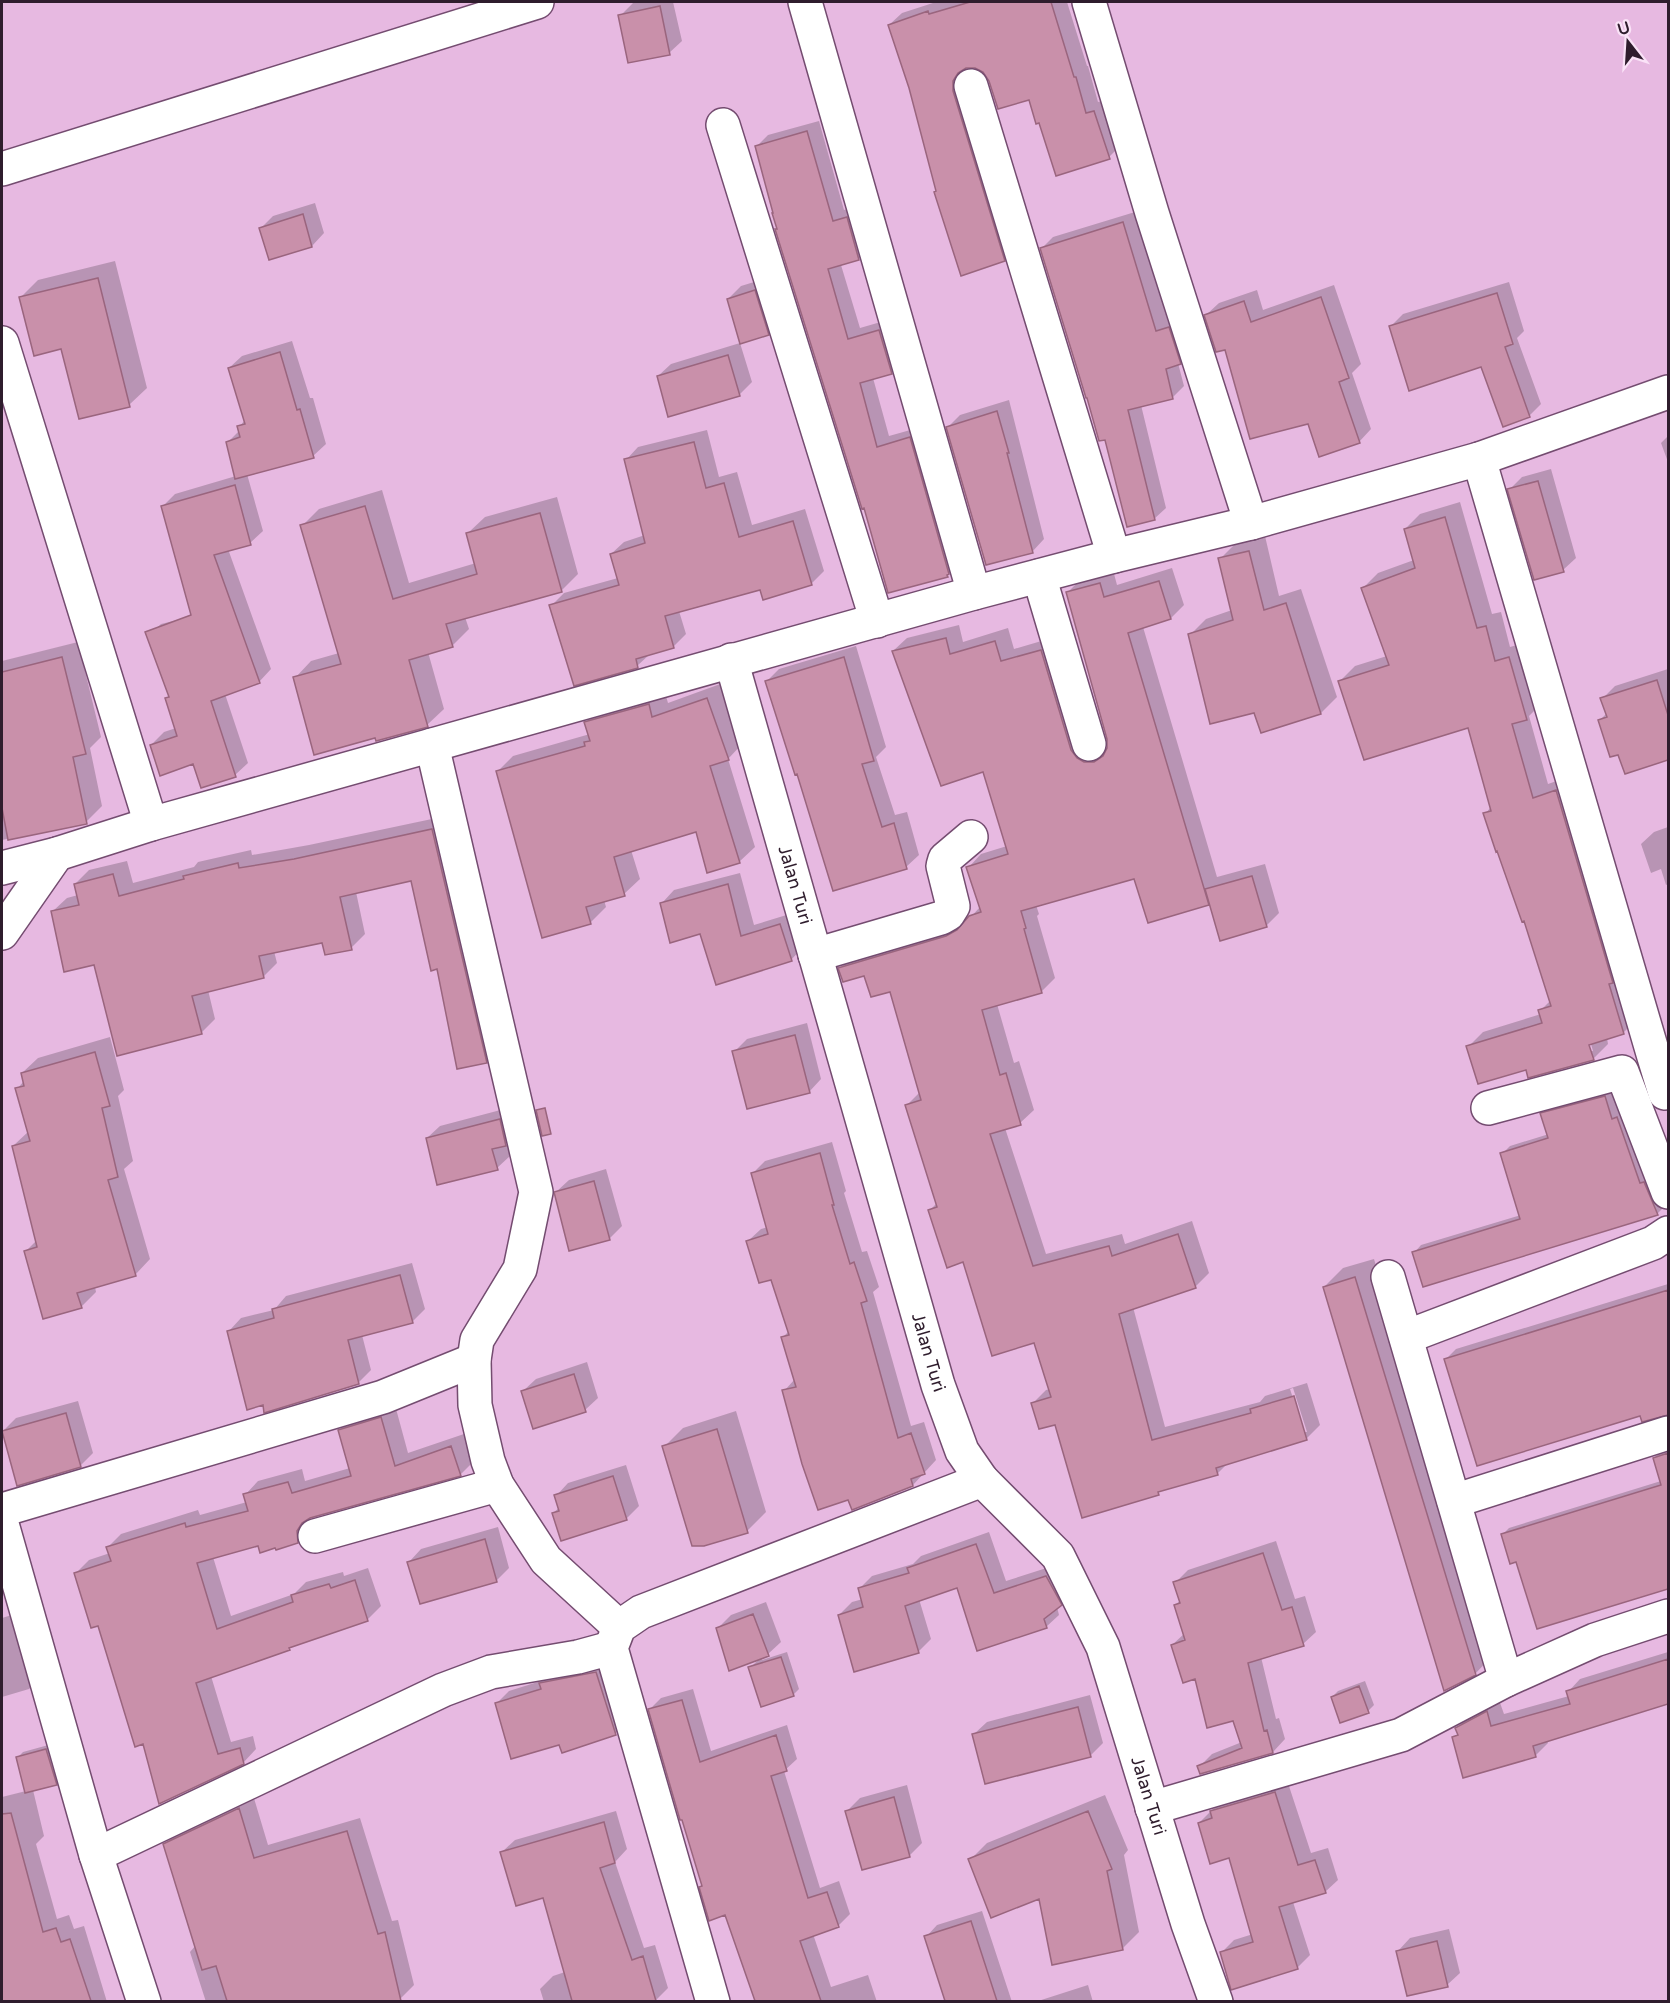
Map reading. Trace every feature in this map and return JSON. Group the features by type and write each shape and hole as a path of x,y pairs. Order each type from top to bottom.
{"street":[{"path":"2,169 537,2"},
{"path":"805,2 974,593"},
{"path":"1089,2 1152,213 1251,523"},
{"path":"971,86 1114,556"},
{"path":"723,125 877,621"},
{"path":"2,343 150,824"},
{"path":"2,868 731,660 1114,556 1251,523 1479,459 1668,392"},
{"path":"1479,459 1667,1096"},
{"path":"1039,576 1089,744"},
{"name":"Jalan Turi","path":"731,660 938,1385 962,1451 982,1480 1058,1556 1103,1647 1188,1924 1216,2001"},
{"path":"432,745 536,1192 520,1269 477,1340 474,1360 474,1405 488,1461 497,1485 546,1560 615,1637 713,2001"},
{"path":"815,955 948,914 953,906 943,866 945,859 971,837"},
{"path":"2,933 57,854"},
{"path":"1488,1108 1622,1071 1654,1057"},
{"path":"1622,1071 1668,1192"},
{"path":"1406,1337 1653,1244 1668,1233"},
{"path":"1388,1277 1506,1680"},
{"path":"2,1510 383,1397 474,1360"},
{"path":"1454,1501 1668,1433"},
{"path":"96,1855 443,1690 491,1672 578,1657 615,1637 640,1612 982,1480"},
{"path":"315,1536 497,1485"},
{"path":"2,1524 96,1855 144,2001"},
{"path":"1152,1808 1401,1735 1506,1680 1595,1640 1668,1616"}],"building":[{"path":"970,2 1051,2 1086,113 1094,111 1110,159 1056,176 1029,100 998,109 989,81 983,72 975,68 966,68 958,73 953,81 953,91 1005,261 961,276 934,192 936,191 909,88 888,25 928,11 929,14"},
{"path":"660,6 670,55 628,63 618,15"},
{"path":"807,131 833,221 847,217 859,260 828,269 848,339 879,330 892,374 860,383 877,447 910,437 949,574 948,577 888,593 864,508 862,509 775,229 777,229 755,146"},
{"path":"303,214 312,247 269,260 259,228"},
{"path":"1123,222 1156,331 1169,327 1181,364 1166,369 1173,399 1128,410 1155,520 1127,527 1105,440 1099,441 1040,248"},
{"path":"98,278 130,407 79,419 61,349 34,356 19,297"},
{"path":"755,290 769,335 740,344 727,299"},
{"path":"1497,293 1513,344 1505,347 1530,417 1503,427 1481,367 1409,391 1389,326"},
{"path":"1321,297 1349,378 1339,382 1360,443 1319,457 1308,424 1250,439 1225,350 1216,352 1204,315 1244,301 1251,322"},
{"path":"280,352 314,458 235,479 226,442 240,437 237,426 245,424 228,368"},
{"path":"728,355 740,396 668,417 657,376"},
{"path":"997,411 1033,553 986,565 946,427"},
{"path":"694,442 706,488 724,483 739,537 793,521 812,585 763,600 760,590 665,616 674,648 636,659 638,668 574,686 549,605 619,585 610,554 645,543 624,459"},
{"path":"1538,481 1564,572 1534,580 1507,489"},
{"path":"235,485 251,545 214,555 260,683 211,701 236,777 201,788 193,764 160,776 150,745 177,736 165,698 169,697 145,632 191,615 161,506"},
{"path":"365,506 393,599 477,574 466,533 540,513 562,592 446,624 453,647 409,660 428,727 376,741 375,738 314,755 293,677 341,664 300,525"},
{"path":"1445,517 1477,628 1486,626 1495,661 1509,657 1527,720 1512,724 1533,798 1556,790 1613,983 1609,984 1624,1034 1589,1045 1594,1060 1528,1078 1526,1070 1478,1084 1466,1046 1542,1023 1538,1010 1551,1006 1524,921 1522,922 1483,813 1491,811 1468,728 1364,760 1338,681 1389,665 1361,588 1415,568 1404,529"},
{"path":"1249,551 1264,610 1286,603 1321,714 1261,733 1254,713 1210,724 1188,634 1233,620 1218,558"},
{"path":"1159,581 1171,619 1128,633 1209,905 1148,923 1134,879 1021,911 1042,993 982,1010 1000,1075 1006,1073 1021,1125 990,1134 1033,1266 1109,1246 1112,1256 1178,1234 1196,1288 1119,1314 1152,1440 1251,1413 1250,1409 1294,1396 1307,1440 1216,1468 1218,1475 1158,1492 1159,1495 1082,1518 1055,1425 1039,1429 1031,1403 1051,1397 1034,1343 992,1356 963,1262 947,1268 928,1210 937,1207 905,1105 921,1100 890,992 871,997 864,976 843,982 838,968 946,936 957,930 969,916 981,912 966,867 1008,854 983,772 941,786 892,651 946,638 950,654 995,641 1001,661 1041,650 1071,750 1077,758 1084,762 1094,762 1103,756 1107,748 1107,739 1066,592 1100,583 1104,597"},
{"path":"62,657 86,754 73,757 87,824 8,840 2,808 2,672"},
{"path":"844,657 874,761 862,764 882,827 894,823 907,869 833,891 765,681"},
{"path":"1657,680 1668,715 1668,760 1625,774 1618,755 1610,757 1598,720 1607,717 1600,698"},
{"path":"707,698 729,760 710,766 740,863 707,873 696,832 614,857 625,896 586,907 591,924 542,938 496,771 585,746 584,742 590,741 584,722 649,704 652,717"},
{"path":"432,829 487,1063 457,1069 437,969 431,971 411,881 340,897 352,950 325,955 322,943 259,956 264,978 192,996 202,1034 117,1056 94,965 64,972 51,911 79,905 74,884 113,874 119,896 184,879 183,876 238,863 239,868 294,859"},
{"path":"1252,876 1267,927 1220,941 1205,889"},
{"path":"728,884 741,936 780,924 792,961 716,985 700,934 670,943 660,903"},
{"path":"795,1035 810,1093 747,1109 732,1051"},
{"path":"95,1052 110,1106 102,1108 118,1177 108,1180 136,1276 77,1293 82,1308 43,1319 24,1251 37,1247 12,1146 30,1141 15,1088 24,1086 21,1073"},
{"path":"1605,1096 1612,1119 1617,1117 1640,1183 1644,1182 1658,1215 1423,1287 1412,1252 1520,1219 1500,1153 1548,1138 1540,1113"},
{"path":"545,1108 551,1134 542,1136 536,1110"},
{"path":"500,1119 506,1146 492,1149 498,1170 437,1185 426,1138"},
{"path":"820,1153 834,1205 832,1205 850,1264 854,1262 867,1301 861,1303 898,1438 911,1433 925,1474 911,1479 913,1486 852,1510 848,1500 818,1510 802,1464 782,1390 796,1387 781,1337 789,1335 771,1280 759,1283 746,1241 768,1234 751,1173"},
{"path":"594,1181 610,1240 569,1251 554,1192"},
{"path":"400,1275 413,1323 348,1340 359,1384 264,1413 263,1405 247,1410 227,1331 274,1318 272,1309"},
{"path":"1355,1277 1476,1675 1444,1691 1323,1287"},
{"path":"1668,1290 1668,1415 1642,1422 1640,1416 1477,1466 1444,1359"},
{"path":"574,1374 586,1412 533,1429 521,1391"},
{"path":"66,1413 81,1467 17,1486 2,1431"},
{"path":"381,1417 395,1466 451,1446 461,1476 310,1518 302,1523 297,1531 298,1543 260,1553 258,1546 197,1563 217,1629 293,1602 291,1595 329,1584 331,1588 355,1580 368,1621 196,1683 218,1754 240,1748 244,1764 159,1804 143,1744 135,1747 98,1626 91,1628 74,1573 111,1561 106,1547 185,1523 186,1527 248,1511 243,1494 288,1482 292,1493 351,1476 338,1430"},
{"path":"717,1429 748,1533 704,1546 692,1546 662,1446"},
{"path":"1668,1453 1668,1589 1537,1629 1516,1562 1510,1564 1501,1534 1661,1485 1653,1458"},
{"path":"613,1476 627,1520 561,1541 552,1513 559,1511 554,1495"},
{"path":"485,1539 497,1582 420,1604 407,1562"},
{"path":"976,1544 994,1593 1046,1576 1062,1605 1044,1619 1047,1628 977,1651 957,1588 905,1606 919,1653 854,1672 838,1615 863,1607 858,1588 909,1573 907,1568"},
{"path":"1263,1553 1282,1610 1292,1607 1304,1646 1248,1663 1264,1731 1267,1730 1273,1753 1200,1774 1197,1766 1242,1748 1233,1721 1207,1728 1195,1679 1183,1683 1171,1645 1185,1640 1174,1605 1180,1603 1173,1582"},
{"path":"753,1614 769,1656 729,1671 716,1628"},
{"path":"781,1657 794,1696 761,1707 748,1667"},
{"path":"1668,1659 1668,1704 1533,1746 1536,1757 1463,1778 1452,1737 1458,1735 1455,1728 1487,1711 1491,1726 1570,1704 1566,1691"},
{"path":"596,1672 616,1735 562,1753 559,1745 511,1759 495,1703 541,1689 539,1683"},
{"path":"1359,1686 1369,1713 1340,1723 1331,1697"},
{"path":"682,1700 700,1762 776,1735 787,1771 771,1776 808,1898 827,1892 839,1927 800,1941 821,2001 755,2001 725,1915 709,1921 699,1887 702,1886 648,1709"},
{"path":"1078,1707 1091,1757 985,1784 972,1734"},
{"path":"46,1749 57,1785 25,1793 16,1757"},
{"path":"1275,1792 1298,1865 1315,1860 1326,1893 1279,1907 1298,1969 1231,1990 1220,1952 1253,1942 1229,1858 1210,1864 1198,1823 1212,1818 1210,1811"},
{"path":"894,1797 910,1857 862,1870 845,1811"},
{"path":"239,1808 254,1858 347,1831 378,1934 385,1932 401,2001 227,2001 216,1966 202,1970 163,1844"},
{"path":"1088,1811 1112,1869 1107,1871 1123,1950 1052,1965 1039,1899 991,1918 968,1859"},
{"path":"11,1813 43,1932 56,1928 61,1942 70,1939 91,2001 2,2001 2,1814"},
{"path":"604,1822 615,1863 600,1868 632,1960 643,1956 656,2001 572,2001 543,1898 516,1906 500,1852"},
{"path":"971,1921 997,2001 945,2001 924,1936"},
{"path":"1437,1941 1448,1987 1407,1996 1396,1951"}]}
